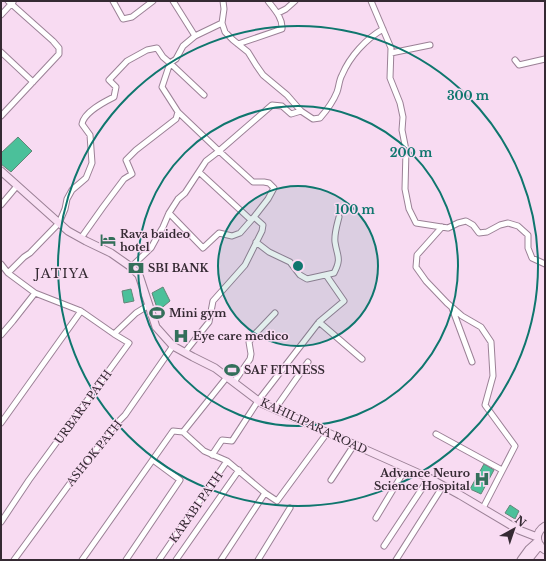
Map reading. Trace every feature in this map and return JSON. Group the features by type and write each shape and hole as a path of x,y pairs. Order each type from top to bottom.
{"main road":[{"name":"KAHILIPARA ROAD","path":"1,171 68,231 111,253 131,267 139,275 156,326 173,346 215,368 258,401 429,478 483,508 540,543"},
{"path":"528,560 540,543 538,533 545,526"},
{"path":"521,560 529,549 540,543"}],"street":[{"path":"113,1 123,19 132,17 153,1"},
{"path":"173,1 195,36"},
{"path":"223,1 224,9 222,23 225,32 248,52 263,75 288,95 301,111 313,119 320,118 328,109 336,93 341,75 351,59 374,34 383,29"},
{"path":"238,44 282,29 283,24 278,13 268,1"},
{"path":"278,13 286,9 295,1"},
{"path":"371,1 391,48 390,78 400,103 403,117 402,130 406,150 405,189 409,209 416,223 448,228 466,221 473,225 479,233 487,232 500,225 508,223 518,226 528,235 528,248 532,258 545,264"},
{"path":"1,14 11,2 59,48 59,54 1,116"},
{"path":"169,213 203,248 219,233 232,236 240,234 268,199 274,188 269,183 253,182 218,151 178,112 162,88 170,63 176,59 183,46 195,36 222,23"},
{"path":"391,53 430,45"},
{"path":"8,273 59,223 72,190 86,178 92,163 90,135 82,124 83,118 101,103 114,97 116,88 109,80 127,61 146,50 157,48 163,57 204,95"},
{"path":"1,52 33,82"},
{"path":"514,60 519,66 545,59"},
{"path":"131,267 151,248 169,213 185,193 206,161 272,105 282,106 290,114 301,111"},
{"path":"82,238 124,179 132,174 126,160 136,150 176,119 178,112"},
{"path":"185,352 209,322 213,301 245,265 262,231 263,225 253,219 198,172"},
{"path":"1,205 17,186"},
{"path":"256,242 269,252 290,262 300,275 307,279 326,275 334,272 338,266 339,257 335,241 339,217"},
{"path":"442,227 417,255 416,266 426,281 452,308 480,327 491,342 493,376 486,405 515,446 483,508"},
{"path":"1,264 8,273 35,293 81,311 114,334 136,313 149,305"},
{"path":"212,455 222,440 232,441 258,401 319,322 344,301 326,275"},
{"path":"1,335 35,293"},
{"path":"452,308 472,362"},
{"path":"1,423 81,311"},
{"path":"234,382 250,359 249,342 275,313"},
{"path":"319,322 362,358"},
{"name":"URBARA PATH","path":"1,522 29,480 129,343 114,334"},
{"name":"ASHOK PATH","path":"14,560 79,471 114,426 125,415 173,346"},
{"path":"276,410 308,362"},
{"path":"183,432 227,377"},
{"path":"82,560 173,431 183,432 204,451 227,462"},
{"path":"220,560 265,493 278,501 327,433"},
{"path":"436,434 502,470"},
{"path":"331,480 354,445"},
{"path":"126,560 180,480 153,460"},
{"name":"KARABI PATH","path":"158,560 227,462 239,470 265,493"},
{"path":"376,518 406,468"},
{"path":"176,560 239,470"},
{"path":"384,546 429,478"},
{"path":"396,560 443,486"},
{"path":"258,560 290,508"}],"building":[{"path":"18,137 32,151 11,172 1,164 1,153"},
{"path":"163,287 170,301 158,311 152,293"},
{"path":"131,289 134,301 124,303 122,291"},
{"name":"Advance Neuro Science Hospital","path":"484,464 494,470 481,494 470,489"},
{"path":"510,505 519,511 515,519 505,513"}],"place":[{"name":"Rava baideo hotel","path":"108,240"},
{"name":"SBI BANK","path":"136,268"},
{"name":"Mini gym","path":"157,313"},
{"name":"Eye care medico","path":"181,336"},
{"name":"SAF FITNESS","path":"232,370"},
{"name":"Advance Neuro Science Hospital","path":"482,479"}],"district":[{"name":"JATIYA","path":"62,273"}]}
